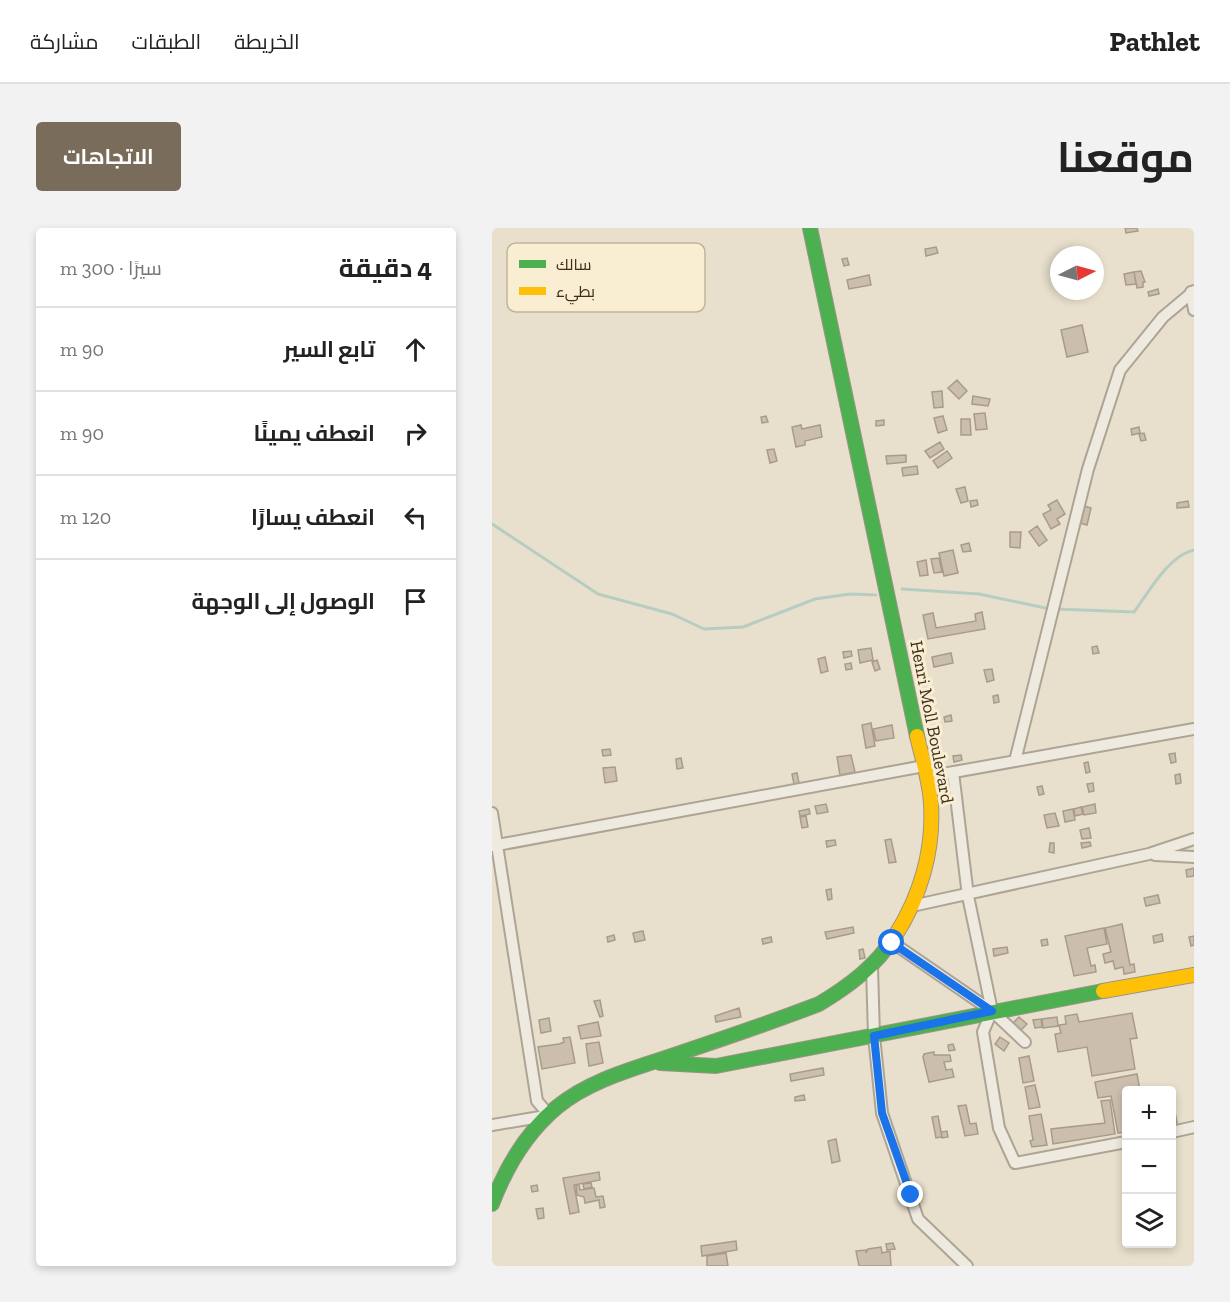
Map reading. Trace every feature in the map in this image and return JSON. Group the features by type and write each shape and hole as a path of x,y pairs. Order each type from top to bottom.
{"main road":[{"name":"Henri Moll Boulevard","path":"492,1204 515,1157 549,1115 573,1097 619,1074 819,1004 850,986 872,967 892,943 912,906 924,875 932,840 931,802 810,228"},
{"path":"651,1063 716,1066 992,1011 1194,975"}],"street":[{"path":"1193,292 1194,310"},
{"path":"1015,761 1082,489 1120,370 1163,317 1193,292"},
{"path":"494,844 925,772 953,772 1194,729"},
{"path":"953,772 968,896 992,1011 983,1032 999,1128 1015,1163 1122,1143"},
{"path":"492,813 494,844 537,1101 549,1115"},
{"path":"912,906 968,896 1149,854 1194,839"},
{"path":"1149,854 1194,857"},
{"path":"892,943 992,1011 1025,1042"},
{"path":"872,967 874,1036 882,1113 918,1219 967,1266"},
{"path":"492,1125 549,1115"},
{"path":"1176,1131 1194,1127"}],"building":[{"path":"1125,228 1137,228 1138,231 1126,233"},
{"path":"936,247 938,253 926,256 925,249"},
{"path":"847,258 849,265 844,266 842,259"},
{"path":"1141,271 1145,282 1143,282 1143,287 1137,288 1134,272"},
{"path":"1134,272 1136,284 1126,285 1124,274"},
{"path":"869,275 871,285 849,289 847,280"},
{"path":"1158,289 1159,294 1149,296 1148,292"},
{"path":"1082,325 1088,352 1067,357 1061,330"},
{"path":"957,380 967,391 959,399 948,388"},
{"path":"942,391 943,407 934,408 932,392"},
{"path":"973,396 990,399 988,406 972,404"},
{"path":"985,413 987,429 976,430 974,414"},
{"path":"766,416 768,422 762,423 761,417"},
{"path":"943,416 947,430 938,433 934,418"},
{"path":"961,419 970,419 971,435 961,435"},
{"path":"884,420 884,425 876,426 876,421"},
{"path":"801,425 802,429 820,425 822,437 805,441 805,445 796,447 792,427"},
{"path":"1139,427 1140,433 1132,435 1131,429"},
{"path":"1144,433 1146,440 1141,441 1139,434"},
{"path":"940,442 944,449 930,458 925,451"},
{"path":"774,449 777,461 770,463 767,450"},
{"path":"947,451 952,458 938,468 933,461"},
{"path":"906,455 906,462 887,464 886,456"},
{"path":"917,466 918,474 903,476 902,468"},
{"path":"965,487 968,501 961,503 956,489"},
{"path":"977,500 978,505 971,507 970,501"},
{"path":"1057,500 1065,514 1057,519 1060,524 1051,529 1043,514 1051,510 1048,505"},
{"path":"1188,501 1189,507 1177,508 1177,503"},
{"path":"1081,505 1091,508 1087,525 1076,522"},
{"path":"1037,526 1047,540 1039,546 1029,532"},
{"path":"1010,532 1021,532 1020,548 1010,547"},
{"path":"969,543 971,551 963,552 961,545"},
{"path":"953,550 958,573 944,576 939,553"},
{"path":"939,558 942,572 934,573 931,559"},
{"path":"926,560 928,575 920,576 917,562"},
{"path":"982,612 985,629 928,639 923,615 933,613 936,628 976,621 975,614"},
{"path":"1097,646 1099,653 1093,654 1092,647"},
{"path":"871,648 873,660 860,663 858,650"},
{"path":"851,651 852,656 844,658 843,652"},
{"path":"951,653 953,663 934,667 932,657"},
{"path":"825,657 828,671 821,673 818,659"},
{"path":"877,660 880,669 875,671 872,662"},
{"path":"851,663 852,669 846,670 845,664"},
{"path":"992,669 994,680 987,682 984,670"},
{"path":"998,695 999,702 994,703 993,696"},
{"path":"951,715 952,721 945,722 944,717"},
{"path":"871,723 875,746 866,748 862,725"},
{"path":"892,725 894,738 876,741 873,729"},
{"path":"610,749 611,755 603,756 602,750"},
{"path":"1175,753 1176,762 1171,763 1169,754"},
{"path":"851,755 855,772 840,775 837,757"},
{"path":"961,755 962,760 954,762 953,756"},
{"path":"681,758 683,768 677,769 676,759"},
{"path":"1088,762 1090,772 1086,773 1084,763"},
{"path":"615,767 617,781 605,783 603,768"},
{"path":"797,773 799,783 794,784 792,774"},
{"path":"1180,774 1181,783 1176,784 1175,775"},
{"path":"1093,783 1094,791 1089,792 1087,784"},
{"path":"1042,786 1044,794 1039,795 1037,787"},
{"path":"826,804 828,812 817,814 815,806"},
{"path":"1095,804 1096,813 1084,815 1082,807"},
{"path":"1081,807 1083,814 1075,816 1074,809"},
{"path":"809,809 810,814 800,816 799,811"},
{"path":"1073,809 1075,820 1065,822 1063,811"},
{"path":"1055,813 1059,826 1047,828 1044,815"},
{"path":"806,816 808,827 802,828 800,817"},
{"path":"1089,828 1091,838 1082,839 1080,830"},
{"path":"891,839 896,862 889,863 885,840"},
{"path":"835,840 836,845 827,847 826,841"},
{"path":"1090,842 1091,846 1082,848 1081,843"},
{"path":"1050,843 1054,843 1054,853 1049,852"},
{"path":"1194,868 1194,876 1187,877 1186,870"},
{"path":"831,889 832,899 828,900 826,890"},
{"path":"1158,895 1160,903 1146,906 1144,898"},
{"path":"1122,924 1130,965 1134,964 1135,972 1124,974 1123,967 1115,969 1113,961 1105,963 1103,954 1111,952 1105,928"},
{"path":"853,927 854,933 827,939 825,932"},
{"path":"1104,928 1107,944 1087,948 1091,966 1095,965 1096,972 1074,976 1065,936"},
{"path":"643,931 645,940 635,942 633,933"},
{"path":"1162,934 1163,941 1154,943 1153,936"},
{"path":"614,935 615,940 608,942 607,937"},
{"path":"1194,936 1194,945 1191,946 1189,937"},
{"path":"771,937 772,942 763,944 762,939"},
{"path":"1047,939 1048,945 1042,946 1041,940"},
{"path":"1007,947 1008,953 994,956 993,949"},
{"path":"863,949 865,958 860,959 859,950"},
{"path":"600,1000 603,1016 600,1017 594,1001"},
{"path":"739,1008 741,1017 716,1022 715,1016"},
{"path":"1132,1013 1137,1038 1130,1039 1135,1069 1092,1076 1087,1047 1058,1052 1055,1034 1061,1033 1059,1025 1066,1024 1065,1016 1077,1014 1079,1022"},
{"path":"1019,1017 1027,1024 1021,1030 1013,1023"},
{"path":"1057,1017 1058,1026 1043,1028 1042,1019"},
{"path":"549,1018 551,1031 541,1033 539,1020"},
{"path":"1041,1019 1042,1027 1035,1028 1033,1020"},
{"path":"598,1022 601,1036 581,1039 578,1026"},
{"path":"570,1037 575,1063 542,1069 538,1047 559,1044 564,1042 563,1038"},
{"path":"1000,1037 1009,1043 1004,1051 995,1044"},
{"path":"599,1042 603,1063 589,1066 586,1044"},
{"path":"953,1044 955,1050 949,1051 948,1045"},
{"path":"934,1052 934,1055 950,1055 951,1061 944,1062 946,1070 952,1069 954,1077 929,1082 923,1057 924,1054"},
{"path":"1029,1056 1034,1081 1023,1083 1019,1058"},
{"path":"823,1068 824,1075 791,1081 790,1074"},
{"path":"1137,1074 1139,1086 1122,1086 1122,1132 1118,1133 1111,1096 1098,1098 1095,1082"},
{"path":"1035,1085 1040,1107 1029,1109 1025,1087"},
{"path":"804,1095 805,1100 795,1101 795,1097"},
{"path":"1110,1100 1115,1134 1053,1144 1051,1129 1105,1123 1101,1101"},
{"path":"966,1105 970,1124 976,1123 978,1134 965,1136 958,1106"},
{"path":"1041,1114 1047,1145 1032,1147 1029,1116"},
{"path":"938,1116 942,1137 936,1138 932,1117"},
{"path":"947,1131 948,1137 942,1138 941,1132"},
{"path":"836,1139 840,1161 832,1163 828,1141"},
{"path":"599,1172 600,1180 574,1185 579,1212 570,1214 563,1178"},
{"path":"591,1183 592,1187 584,1189 583,1184"},
{"path":"537,1185 538,1191 532,1192 531,1186"},
{"path":"576,1185 579,1185 580,1190 594,1188 596,1197 603,1196 605,1207 600,1208 599,1200 585,1203 584,1197 577,1195"},
{"path":"543,1208 544,1218 538,1219 536,1209"},
{"path":"736,1241 737,1250 702,1256 701,1246"},
{"path":"893,1243 895,1249 887,1250 886,1244"},
{"path":"881,1247 882,1253 890,1251 891,1266 859,1266 856,1251 866,1250 866,1253 868,1249"},
{"path":"726,1253 728,1266 707,1266 707,1256"}],"waterway":[{"path":"492,524 598,594 672,614 704,629 743,627 815,599 850,594 876,595"},
{"path":"1056,609 1134,612 1168,567 1176,559 1194,550"},
{"path":"902,589 979,594 1050,609"}],"traffic: fast":[{"path":"810,228 917,736"},
{"path":"492,1204 518,1151 546,1117 570,1097 615,1075 819,1004 861,974 888,947 895,936"},
{"path":"660,1063 716,1066 1103,991"}],"traffic: slow":[{"path":"895,936 912,906 924,873 930,839 930,795 917,736"},
{"path":"1103,991 1194,975"}],"route":[{"path":"892,943 992,1011 874,1036 882,1113 911,1195"}]}
